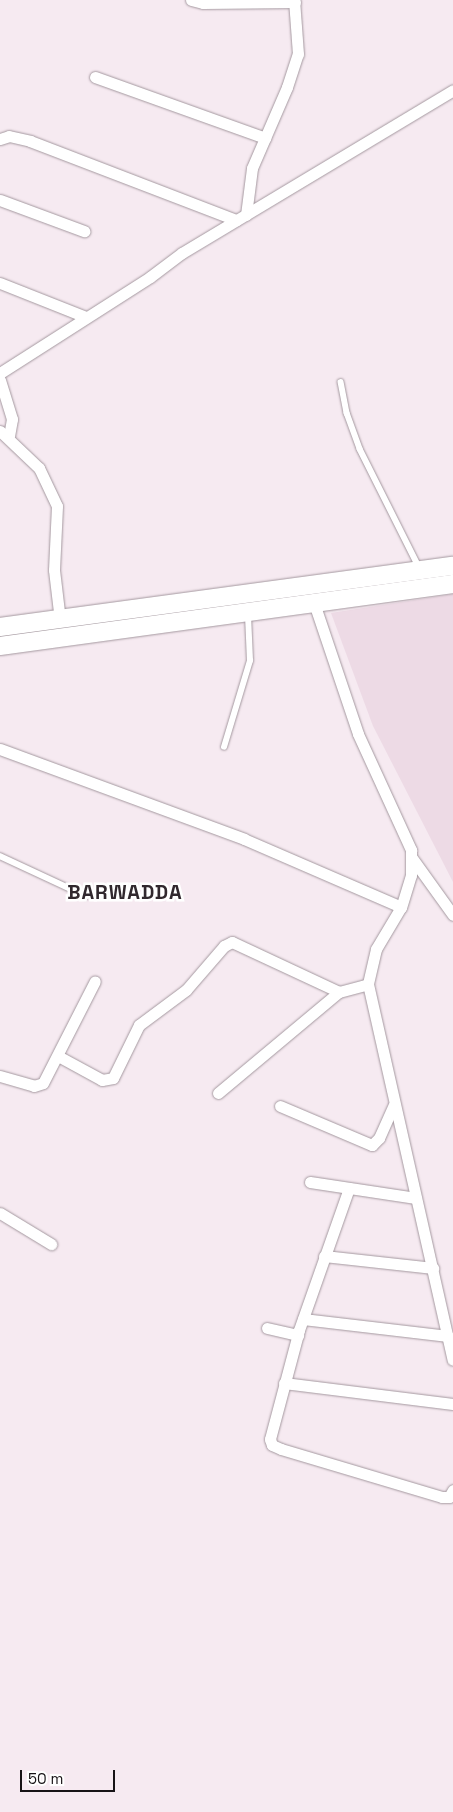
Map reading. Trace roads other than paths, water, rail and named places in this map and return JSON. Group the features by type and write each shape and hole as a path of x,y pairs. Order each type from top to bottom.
{"main road":[{"path":"0,627 453,566"},
{"path":"0,646 453,584"}],"street":[{"path":"191,0 204,4 294,1 298,54 287,87 252,168 241,217"},
{"path":"96,78 265,138"},
{"path":"0,374 241,217 453,90"},
{"path":"0,139 9,136 30,141 241,217"},
{"path":"0,200 84,231"},
{"path":"0,283 86,317"},
{"path":"0,380 12,419 4,434 38,468 57,506 54,570 60,620"},
{"path":"314,603 358,734 405,834 412,858 453,915"},
{"path":"0,749 244,839 401,907"},
{"path":"412,858 411,875 401,907 376,949 368,984 453,1360"},
{"path":"58,1056 102,1080 113,1078 139,1025 186,990 224,946 232,942 339,992"},
{"path":"0,1076 40,1086 58,1056 95,981"},
{"path":"218,1093 339,992 368,984"},
{"path":"280,1106 372,1145 379,1138 394,1105"},
{"path":"310,1182 416,1198"},
{"path":"349,1188 298,1335 271,1430 272,1445 442,1497 450,1497 453,1490"},
{"path":"0,1213 51,1244"},
{"path":"324,1256 433,1268"},
{"path":"303,1319 448,1336"},
{"path":"267,1328 298,1335"},
{"path":"284,1383 453,1404"}],"lane":[{"path":"342,382 347,413 360,449 420,570 423,588"},
{"path":"224,746 250,661 247,613"},
{"path":"0,856 86,896"}],"district":[{"name":"BARWADDA","path":"125,892"}]}
